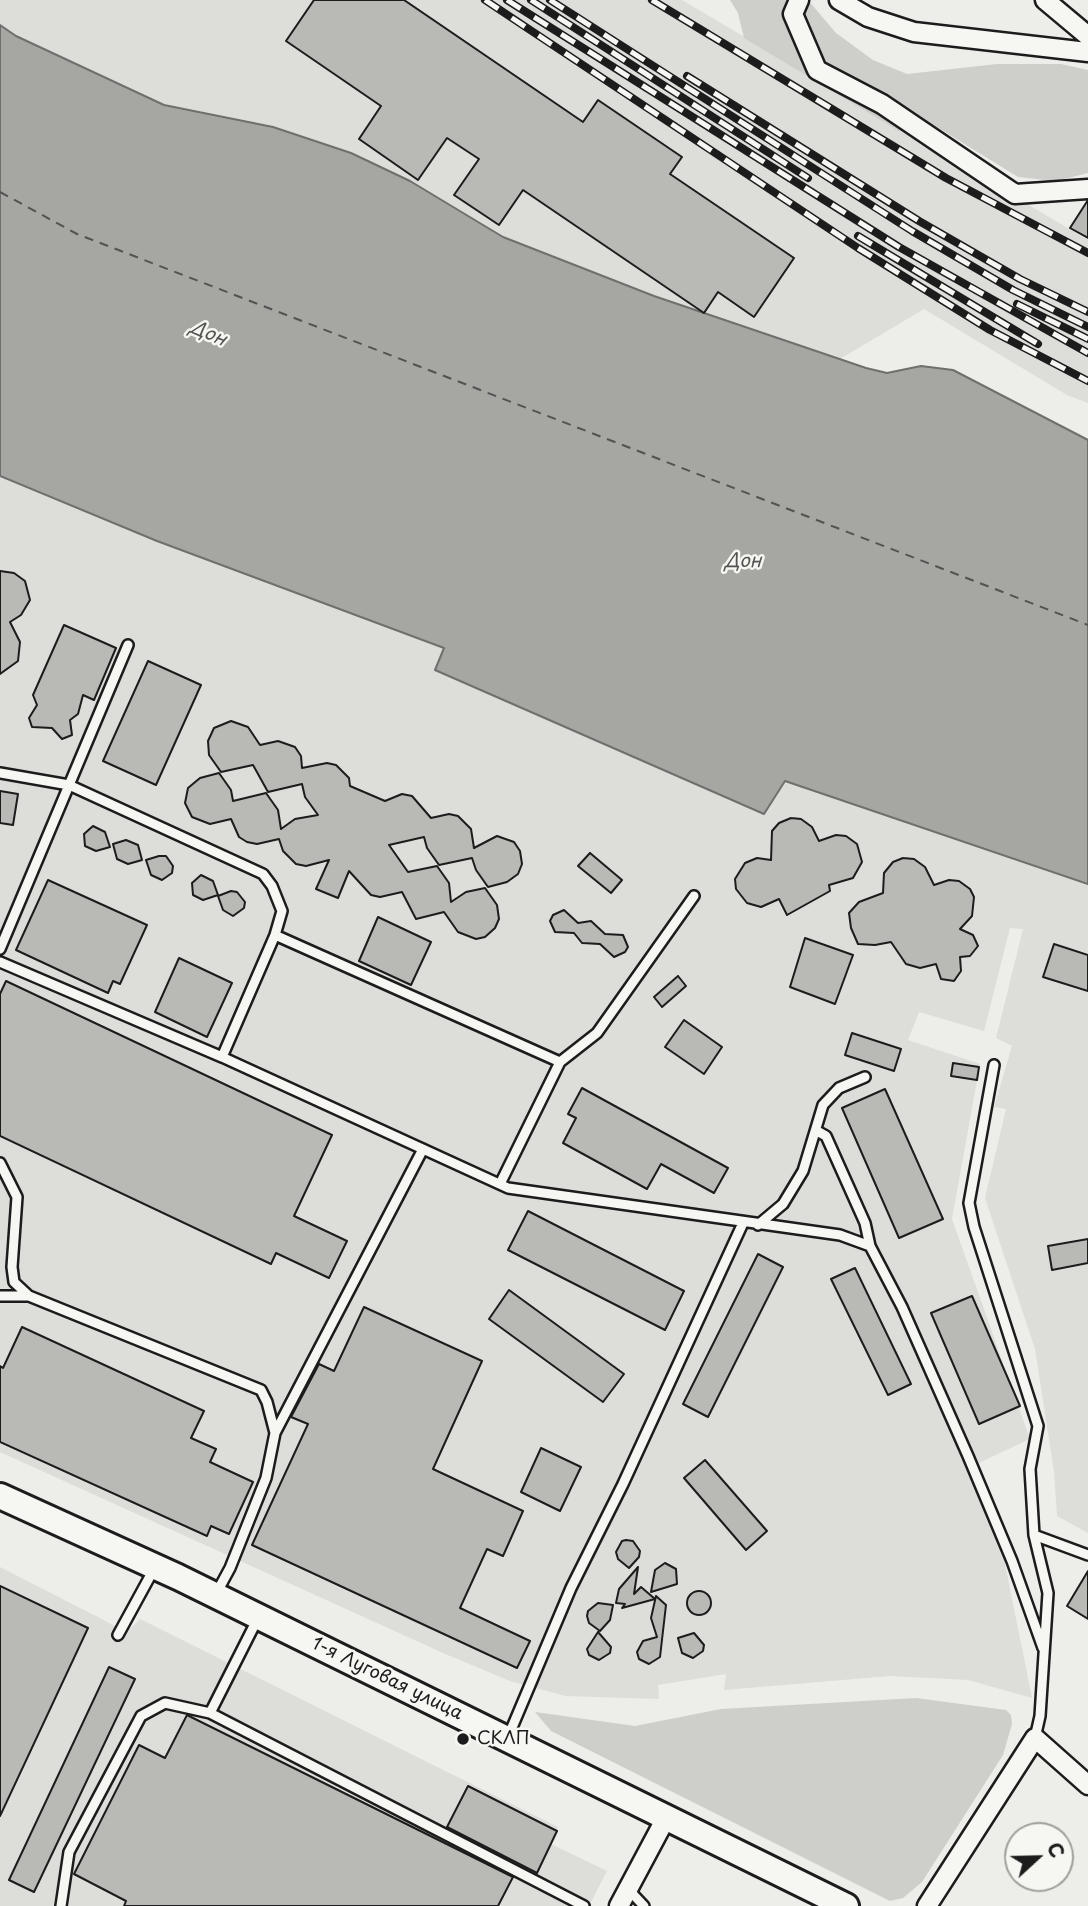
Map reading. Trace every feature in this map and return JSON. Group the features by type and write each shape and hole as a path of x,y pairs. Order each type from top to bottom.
{"main road":[{"name":"1-я Луговая улица","path":"0,1496 215,1595 846,1906"}],"street":[{"path":"799,0 793,14 817,70 882,104 1015,194 1088,189"},
{"path":"839,0 868,17 914,32 1088,52"},
{"path":"1045,0 1088,36"},
{"path":"927,1906 1035,1738 1088,1785"},
{"path":"620,1906 667,1816"}],"lane":[{"path":"0,949 128,645"},
{"path":"0,773 69,785 263,874 272,886 282,911 275,935 222,1058"},
{"path":"500,1184 560,1062 597,1033 694,896"},
{"path":"275,935 560,1062"},
{"path":"0,962 222,1058 500,1184 743,1223 839,1235 870,1246"},
{"path":"994,1065 970,1203 974,1227 1038,1426 1030,1469 1034,1535 1048,1593 1040,1716 1035,1738"},
{"path":"758,1225 783,1204 803,1171 823,1105 839,1088 866,1077"},
{"path":"817,1131 826,1136 865,1223 870,1246 902,1307 968,1455 1012,1561 1043,1648"},
{"path":"215,1595 230,1568 266,1478 275,1433 423,1149"},
{"path":"0,1163 17,1197 12,1267 15,1282 29,1296"},
{"path":"508,1738 571,1588 623,1483 743,1223"},
{"path":"0,1296 29,1296 261,1390 275,1433"},
{"path":"1034,1535 1088,1555"},
{"path":"118,1634 154,1567"},
{"path":"210,1713 258,1616"},
{"path":"61,1906 69,1852 141,1716 165,1703 210,1713 584,1906"},
{"path":"628,1889 644,1906"}],"shaded area":[{"path":"0,0 682,0 1088,240 1088,403 1067,395 924,309 840,359 719,320 503,237 410,181 351,153 238,121 164,105 113,83 16,36 0,25"},
{"path":"730,0 808,0 836,33 873,60 907,74 997,64 1061,64 1088,70 1088,173 1056,181 1018,177 932,124 899,131 744,38 738,13"},
{"path":"0,476 157,541 444,648 435,669 764,813 784,781 1088,884 1088,1533 1057,1516 1054,1472 1035,1349 985,1198 1006,1109 994,1107 1012,1046 996,1038 1023,929 1010,928 984,1031 919,1012 908,1040 980,1064 952,1219 1030,1439 966,1469 1005,1564 1032,1698 968,1680 890,1676 724,1690 726,1674 658,1685 659,1699 565,1696 510,1681 443,1653 0,1452"},
{"path":"0,1567 127,1632 140,1619 558,1827 549,1843 607,1871 589,1906 0,1906"},
{"path":"916,1698 1006,1710 1011,1715 1012,1724 1003,1755 922,1882 903,1898 890,1901 551,1731 535,1712 635,1726 721,1709"}],"water":[{"name":"Дон","path":"0,25 16,36 164,105 273,127 351,153 410,181 503,237 654,296 866,368 887,373 921,366 953,370 1088,440 1088,884 785,781 764,814 435,670 444,648 157,541 0,476"}],"building":[{"path":"314,0 404,0 583,122 598,100 682,157 670,174 794,258 754,317 718,292 704,313 523,190 499,225 454,195 479,159 447,138 418,180 359,139 381,106 286,41"},
{"path":"1088,200 1088,238 1070,228"},
{"path":"0,571 14,573 25,581 30,600 21,615 10,622 20,642 18,661 0,674"},
{"path":"64,625 116,648 94,700 83,695 78,714 70,720 72,735 62,739 52,728 32,727 29,718 37,705 33,695"},
{"path":"148,661 201,685 156,785 103,761"},
{"path":"231,721 248,727 260,745 278,741 295,747 301,756 302,768 327,763 336,765 349,778 350,786 385,801 402,794 412,796 431,818 449,814 458,816 471,829 474,848 497,836 514,842 520,851 522,864 518,874 507,882 488,887 476,870 472,858 439,865 427,848 424,837 389,845 408,872 437,866 449,883 451,902 466,892 485,888 497,905 499,919 495,928 485,937 476,939 458,932 444,912 416,919 402,892 380,897 371,895 349,871 338,898 316,889 329,860 306,866 296,864 283,851 279,839 257,844 247,842 239,837 231,819 210,824 192,817 185,803 188,788 200,778 219,773 231,790 233,801 266,793 278,810 281,829 295,819 318,815 305,797 302,784 268,792 253,765 221,772 209,755 208,741 214,728"},
{"path":"0,791 18,794 13,825 0,823"},
{"path":"791,818 801,819 812,827 819,841 836,835 846,836 857,844 862,862 853,878 829,885 830,891 787,915 779,899 761,907 747,903 736,889 735,879 745,863 757,858 771,860 772,831 779,823"},
{"path":"93,826 105,832 110,847 96,851 85,846 84,834"},
{"path":"126,840 138,845 142,860 128,864 117,859 113,844"},
{"path":"590,853 622,880 611,893 578,866"},
{"path":"166,856 173,866 172,873 162,880 151,875 146,860"},
{"path":"903,858 914,859 925,867 934,885 949,880 959,881 970,889 974,897 972,916 960,929 973,935 978,946 970,956 960,957 961,971 954,981 941,979 936,964 920,968 906,964 891,942 858,944 851,928 849,913 859,902 883,893 884,873 893,862"},
{"path":"201,875 213,881 218,895 203,900 193,895 192,883"},
{"path":"48,880 147,925 120,984 113,981 108,993 16,950"},
{"path":"231,891 237,892 245,902 244,908 233,916 223,910 218,896"},
{"path":"564,910 578,923 591,921 605,934 623,935 628,947 625,952 614,957 600,944 582,943 574,933 555,932 550,921 553,915"},
{"path":"378,917 431,942 411,985 359,961"},
{"path":"805,938 853,955 835,1004 790,987"},
{"path":"1054,944 1088,955 1088,991 1043,977"},
{"path":"179,958 232,983 207,1037 155,1012"},
{"path":"678,976 686,986 662,1007 654,997"},
{"path":"6,981 332,1135 294,1216 347,1241 329,1278 276,1253 271,1264 0,1136 0,994"},
{"path":"684,1020 722,1047 704,1074 665,1047"},
{"path":"852,1033 901,1049 894,1071 845,1055"},
{"path":"953,1063 979,1067 977,1080 951,1076"},
{"path":"582,1088 728,1168 714,1193 661,1164 647,1189 563,1143 576,1118 568,1114"},
{"path":"885,1089 943,1219 899,1238 842,1108"},
{"path":"528,1211 684,1291 665,1330 508,1250"},
{"path":"1088,1239 1088,1263 1052,1270 1048,1246"},
{"path":"758,1254 783,1267 708,1417 683,1404"},
{"path":"855,1268 911,1384 888,1395 831,1279"},
{"path":"509,1290 624,1374 603,1402 489,1319"},
{"path":"972,1296 1020,1406 979,1424 931,1313"},
{"path":"364,1307 482,1361 433,1469 523,1511 503,1556 487,1549 460,1608 530,1641 517,1668 252,1545 308,1424 291,1417 319,1364 334,1371"},
{"path":"22,1327 204,1411 191,1438 216,1449 210,1462 253,1482 229,1534 211,1526 207,1536 0,1442 0,1366 3,1368"},
{"path":"541,1448 581,1467 560,1511 521,1492"},
{"path":"705,1460 767,1531 746,1550 684,1478"},
{"path":"622,1541 633,1541 640,1551 639,1557 629,1568 618,1559 616,1552"},
{"path":"665,1563 676,1569 677,1584 651,1592 655,1570"},
{"path":"638,1567 634,1594 641,1587 655,1599 622,1608 625,1604 616,1603 619,1589"},
{"path":"1088,1571 1088,1619 1067,1606"},
{"path":"0,1586 88,1628 0,1816"},
{"path":"699,1591 708,1594 711,1603 708,1612 699,1615 690,1612 687,1603 690,1594"},
{"path":"656,1596 666,1605 660,1657 649,1664 639,1659 637,1652 643,1641 657,1637 651,1618"},
{"path":"598,1603 613,1605 610,1620 600,1631 589,1623 587,1616 588,1611"},
{"path":"598,1632 611,1647 610,1653 599,1660 589,1655 587,1649"},
{"path":"694,1633 704,1645 703,1651 693,1658 682,1653 678,1638"},
{"path":"109,1667 135,1679 34,1892 9,1880"},
{"path":"187,1715 513,1877 498,1906 124,1906 126,1901 74,1874 139,1745 165,1758"},
{"path":"468,1786 557,1831 537,1873 447,1827"}],"ferry route":[{"path":"0,192 77,234 1088,625"}],"railway":[{"path":"485,0 858,248 990,330 1088,381"},
{"path":"507,0 899,247 1088,353"},
{"path":"531,0 808,178"},
{"path":"550,0 912,231 1013,290 1088,327"},
{"path":"652,0 946,178 1088,253"},
{"path":"687,76 919,221 1020,279 1088,312"},
{"path":"858,236 1038,344"},
{"path":"1017,304 1088,339"}],"place":[{"name":"СКЛП","path":"463,1739"}]}
